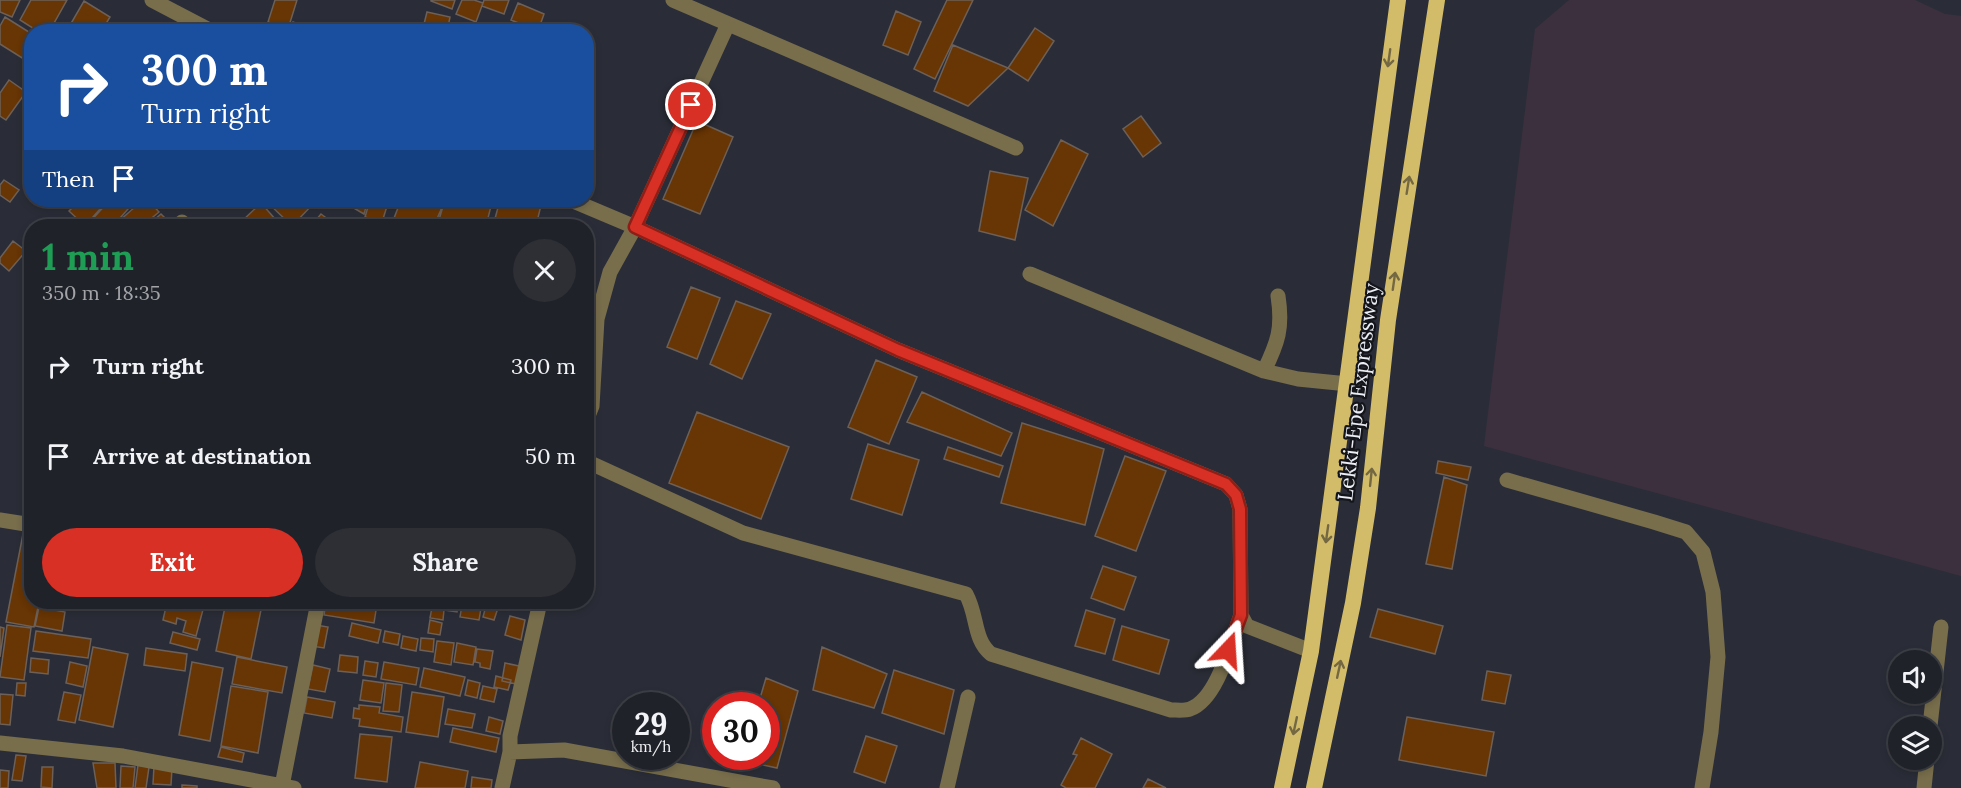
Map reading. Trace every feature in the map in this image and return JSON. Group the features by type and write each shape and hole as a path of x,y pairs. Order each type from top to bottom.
{"highway":[{"name":"Lekki-Epe Expressway","path":"1282,788 1311,651 1398,0"},
{"name":"Lekki-Epe Expressway","path":"1314,788 1353,603 1368,508 1388,320 1437,0"}],"street":[{"path":"152,0 198,24"},
{"path":"673,0 1016,148"},
{"path":"594,372 597,320 610,272 635,227 728,24"},
{"path":"588,207 898,350 1226,484 1236,495 1240,509 1241,615 1215,685 1205,699 1190,709 1171,710 991,654 981,646 972,605 966,594 742,533 594,465"},
{"path":"1030,274 1264,371 1298,380 1348,384"},
{"path":"1264,371 1277,344 1281,315 1278,296"},
{"path":"1507,480 1686,532 1703,552 1713,592 1718,657 1711,732 1702,788"},
{"path":"0,520 24,524"},
{"path":"0,743 123,756 288,787 317,609"},
{"path":"502,788 510,752 510,736 538,609"},
{"path":"1241,615 1246,626 1311,651"},
{"path":"1931,716 1941,627"},
{"path":"947,788 968,697"},
{"path":"510,752 564,750 774,788"},
{"path":"1924,788 1926,770"}],"shaded area":[{"path":"1569,0 1915,0 1945,14 1961,16 1961,576 1484,446 1535,29"}],"building":[{"path":"0,0 20,0 12,17 0,12"},
{"path":"31,0 67,0 54,24 26,24 20,20"},
{"path":"275,0 297,0 290,24 268,22"},
{"path":"431,0 455,0 452,9"},
{"path":"462,0 483,3 476,22 456,14"},
{"path":"484,0 509,0 504,14 482,6"},
{"path":"947,0 973,0 935,79 914,69"},
{"path":"84,1 110,17 106,24 71,24"},
{"path":"518,3 544,14 540,24 521,24 511,20"},
{"path":"896,11 921,22 908,55 883,45"},
{"path":"427,12 450,17 449,24 424,24"},
{"path":"5,17 24,29 24,59 0,44 0,26"},
{"path":"1035,28 1054,41 1028,81 1008,68"},
{"path":"953,45 1008,68 968,106 934,91"},
{"path":"9,80 24,91 24,95 6,120 0,116 0,93"},
{"path":"1141,116 1161,143 1143,157 1123,129"},
{"path":"697,121 733,137 700,214 663,199"},
{"path":"1061,140 1088,154 1053,226 1025,210"},
{"path":"990,171 1028,178 1015,240 979,231"},
{"path":"4,180 19,190 10,202 0,195 0,185"},
{"path":"73,207 98,207 100,209 91,219 78,219 69,211"},
{"path":"104,207 130,207 119,219 92,219"},
{"path":"135,207 154,207 159,212 150,219 121,219"},
{"path":"257,207 265,207 275,219 244,219"},
{"path":"272,207 310,207 299,219 285,219"},
{"path":"352,207 366,207 364,214"},
{"path":"368,207 387,207 383,219 365,217"},
{"path":"398,207 442,207 437,219 394,219"},
{"path":"443,207 491,207 488,219 439,219"},
{"path":"498,207 541,207 538,219 495,219"},
{"path":"161,214 166,219 155,219"},
{"path":"321,214 328,219 317,219"},
{"path":"13,241 24,249 24,253 9,271 0,263 0,258"},
{"path":"691,287 720,298 697,359 667,347"},
{"path":"736,301 771,314 742,379 710,364"},
{"path":"876,360 917,377 889,444 848,427"},
{"path":"922,392 1012,433 1001,456 907,422"},
{"path":"697,412 789,447 761,519 669,483"},
{"path":"1022,423 1104,449 1085,525 1001,503"},
{"path":"868,444 919,460 902,515 851,499"},
{"path":"948,447 1003,466 999,477 944,459"},
{"path":"1125,456 1166,471 1136,551 1095,536"},
{"path":"1438,461 1471,467 1468,480 1436,473"},
{"path":"1444,477 1467,485 1452,569 1426,564"},
{"path":"23,534 24,609 38,609 34,627 6,622"},
{"path":"1103,566 1136,577 1124,610 1091,598"},
{"path":"39,609 65,612 62,631 35,626"},
{"path":"165,609 203,609 196,636 183,632 186,621 177,618 176,624 163,620"},
{"path":"225,609 261,609 251,659 216,651"},
{"path":"325,609 376,609 374,623 324,615"},
{"path":"432,609 458,609 457,612 444,610 443,620 430,618"},
{"path":"461,609 481,609 479,620 460,617"},
{"path":"485,609 498,609 494,620 483,617"},
{"path":"1378,609 1443,626 1435,654 1370,637"},
{"path":"1086,610 1115,619 1105,654 1075,646"},
{"path":"510,616 525,620 521,640 505,635"},
{"path":"430,620 442,623 440,635 428,633"},
{"path":"352,623 381,630 378,643 349,636"},
{"path":"7,625 31,628 24,680 0,677"},
{"path":"316,625 328,627 324,648 311,646"},
{"path":"1122,626 1169,640 1159,674 1113,660"},
{"path":"0,627 4,628 0,657"},
{"path":"36,631 91,639 88,658 33,651"},
{"path":"385,631 400,634 398,645 383,642"},
{"path":"173,632 200,639 197,650 170,643"},
{"path":"403,636 418,639 416,651 401,648"},
{"path":"421,638 434,639 433,652 420,650"},
{"path":"437,641 454,643 451,665 434,662"},
{"path":"457,643 476,647 473,665 454,662"},
{"path":"93,647 128,654 113,727 79,720"},
{"path":"822,647 887,674 874,708 813,690"},
{"path":"146,648 187,654 185,671 144,665"},
{"path":"477,649 493,651 490,669 480,667 480,663 475,662"},
{"path":"340,655 358,657 357,673 338,671"},
{"path":"237,657 287,667 282,693 232,684"},
{"path":"31,658 49,660 48,674 30,672"},
{"path":"365,661 378,663 376,677 363,675"},
{"path":"70,662 87,666 83,687 66,683"},
{"path":"192,662 223,668 210,741 179,735"},
{"path":"384,662 419,668 416,685 381,679"},
{"path":"505,663 524,667 521,685 502,681"},
{"path":"313,665 330,669 325,692 308,689"},
{"path":"424,668 465,677 460,696 420,687"},
{"path":"894,670 954,690 944,734 882,713"},
{"path":"1487,671 1511,675 1505,704 1482,700"},
{"path":"496,676 511,680 508,690 494,687"},
{"path":"766,678 798,691 780,757 780,692 762,692"},
{"path":"363,680 384,683 381,703 360,700"},
{"path":"468,680 480,683 477,698 465,695"},
{"path":"17,683 26,683 25,696 16,695"},
{"path":"386,683 402,685 399,712 383,711"},
{"path":"231,686 268,692 258,753 221,746"},
{"path":"483,686 497,689 494,702 480,699"},
{"path":"64,692 81,695 75,723 58,720"},
{"path":"412,692 444,697 438,737 406,732"},
{"path":"0,694 13,695 10,725 0,724"},
{"path":"307,697 335,702 332,718 304,713"},
{"path":"359,705 380,707 379,713 403,717 401,732 359,726 360,719 353,718 354,708 359,709"},
{"path":"448,709 475,714 472,728 445,724"},
{"path":"489,717 503,721 500,734 486,731"},
{"path":"1407,717 1494,732 1486,776 1399,760"},
{"path":"453,728 499,738 496,752 450,742"},
{"path":"360,734 392,737 387,782 355,778"},
{"path":"866,736 897,746 885,783 854,772"},
{"path":"1081,738 1112,754 1095,788 1066,788 1061,785 1077,755 1073,754"},
{"path":"221,747 244,753 242,762 218,757"},
{"path":"16,755 26,756 22,781 12,780"},
{"path":"420,762 468,771 465,788 415,788"},
{"path":"93,763 115,763 116,788 97,788"},
{"path":"138,765 149,767 146,788 135,788"},
{"path":"121,766 135,767 133,788 120,788"},
{"path":"154,766 172,768 171,785 153,784"},
{"path":"42,767 53,767 52,788 41,787"},
{"path":"0,770 9,771 8,788 0,788"},
{"path":"472,777 492,780 491,788 471,788"},
{"path":"1148,779 1166,788 1143,788"},
{"path":"182,785 197,786 197,788 182,788"}],"route":[{"path":"691,105 635,227 898,350 1226,484 1236,495 1240,509 1241,615 1228,650"}]}
